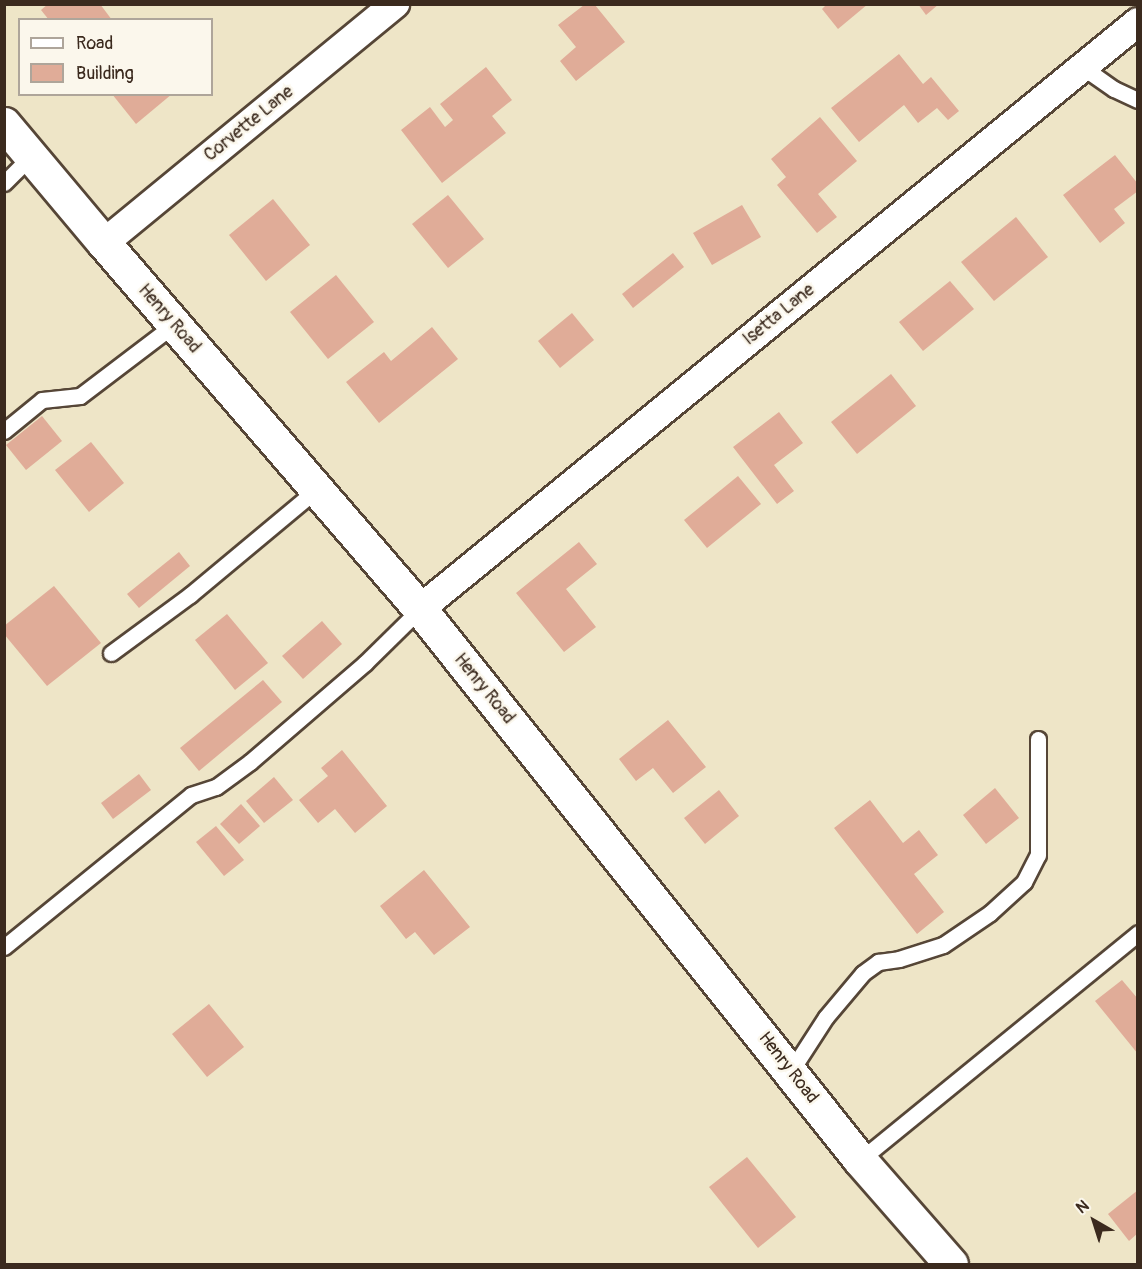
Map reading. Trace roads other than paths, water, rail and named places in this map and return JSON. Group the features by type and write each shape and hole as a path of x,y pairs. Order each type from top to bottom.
{"street":[{"name":"Corvette Lane","path":"104,243 395,4"},
{"name":"Isetta Lane","path":"420,609 1137,22"},
{"name":"Henry Road","path":"4,124 420,609 860,1160 951,1264"}],"lane":[{"path":"1077,71 1091,73 1114,89 1137,100"},
{"path":"4,183 32,156"},
{"path":"4,431 42,400 80,396 175,324"},
{"path":"111,653 190,594 317,489"},
{"path":"4,947 191,795 216,787 250,762 365,663 420,609"},
{"path":"791,1071 826,1017 863,973 878,962 899,959 943,945 990,913 1024,882 1038,855 1038,739"},
{"path":"860,1160 1137,933"}]}
